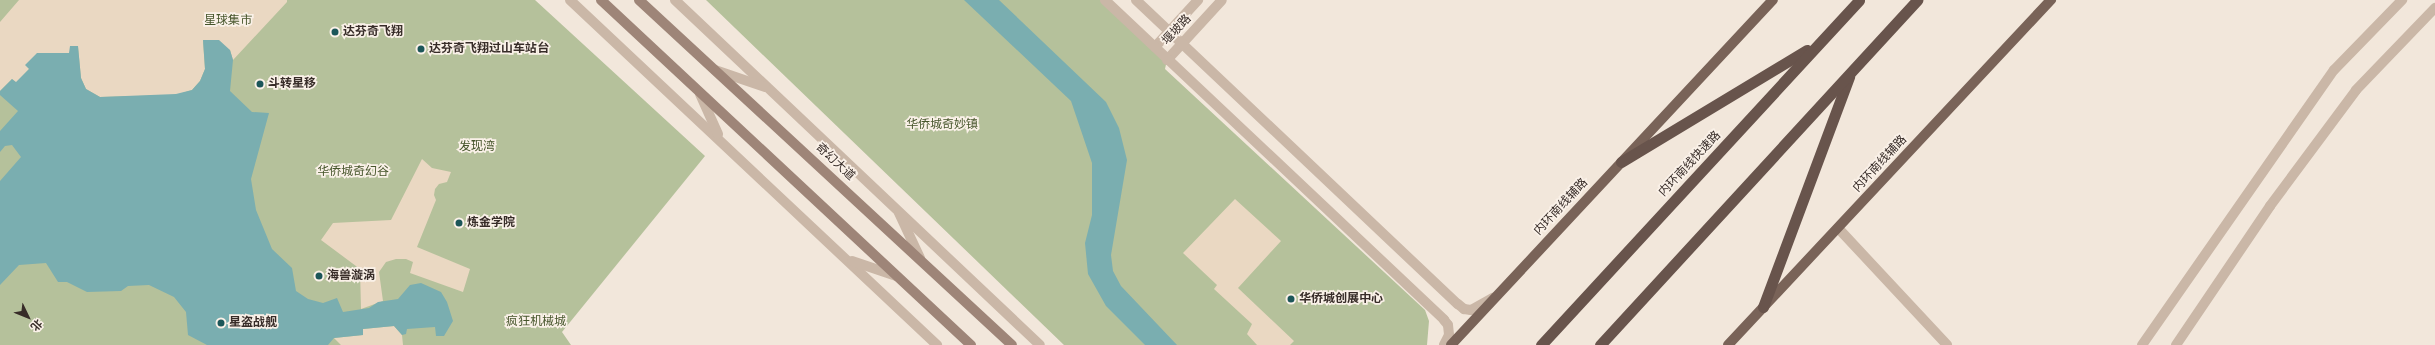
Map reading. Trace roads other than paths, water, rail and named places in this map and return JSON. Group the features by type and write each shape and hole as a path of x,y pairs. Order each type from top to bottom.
{"highway":[{"name":"内环南线快速路","path":"1541,345 1859,0"},
{"path":"1600,345 1917,0"},
{"path":"1621,162 1818,44"},
{"path":"1764,307 1851,71"}],"main road":[{"path":"602,0 700,94 971,345"},
{"name":"奇幻大道","path":"639,0 920,258 1012,345"},
{"name":"内环南线辅路","path":"1451,345 1773,0"},
{"name":"内环南线辅路","path":"1728,345 2051,0"}],"street":[{"path":"570,0 937,345"},
{"path":"675,0 897,208 1040,345"},
{"path":"1105,0 1444,320 1448,325 1448,335 1444,345"},
{"path":"1136,0 1464,309 1471,310 1496,296"},
{"name":"堰坡路","path":"1155,47 1198,0"},
{"name":"堰坡路","path":"1167,60 1222,0"},
{"path":"2142,345 2334,70 2402,0"},
{"path":"2176,345 2270,206 2356,90 2435,8"},
{"path":"715,70 769,89"},
{"path":"700,94 720,140"},
{"path":"897,208 920,258"},
{"path":"1838,228 1947,345"},
{"path":"848,260 896,276"}],"water":[{"path":"964,0 999,0 1106,102 1119,128 1127,160 1111,255 1113,271 1121,286 1177,345 1145,345 1106,306 1088,274 1085,243 1092,215 1092,163 1071,101"},
{"path":"203,40 219,40 230,50 233,60 230,91 252,112 269,113 251,179 256,210 272,249 292,268 296,291 308,299 323,303 337,298 343,312 369,308 378,302 398,299 410,285 421,283 441,292 447,302 453,321 444,336 436,336 435,327 407,329 406,334 402,335 394,326 363,329 363,335 334,338 328,345 207,345 188,335 186,312 174,297 149,285 128,286 121,291 87,292 67,282 58,282 46,263 19,265 0,285 0,181 21,157 12,145 5,146 0,152 0,131 18,111 0,95 0,91 12,79 16,82 29,69 25,65 37,53 69,53 70,46 78,46 81,78 86,89 100,97 176,94 192,90 200,81 205,69"}],"place":[{"name":"达芬奇飞翔","path":"335,32"},
{"name":"达芬奇飞翔过山车站台","path":"421,49"},
{"name":"斗转星移","path":"260,84"},
{"name":"炼金学院","path":"459,223"},
{"name":"海兽漩涡","path":"319,276"},
{"name":"华侨城创展中心","path":"1291,299"},
{"name":"星盗战舰","path":"221,323"}],"park label":[{"name":"星球集市","path":"228,21"},
{"name":"华侨城奇妙镇","path":"942,125"},
{"name":"发现湾","path":"477,147"},
{"name":"华侨城奇幻谷","path":"353,172"},
{"name":"疯狂机械城","path":"536,322"}]}
